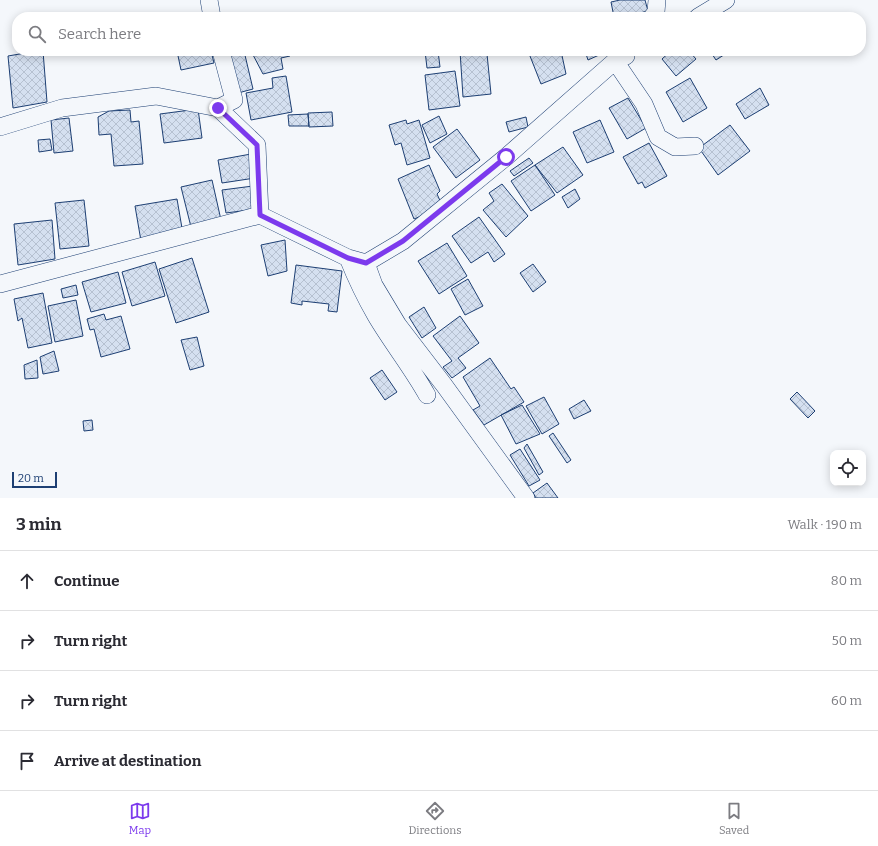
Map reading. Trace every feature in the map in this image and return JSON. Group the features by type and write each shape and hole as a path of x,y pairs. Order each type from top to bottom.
{"street":[{"path":"210,0 211,12"},
{"path":"656,12 657,0"},
{"path":"706,12 726,0"},
{"path":"218,108 234,100 222,56"},
{"path":"0,284 260,215 348,258 366,263 403,241 506,157 620,56 644,104 658,137 675,147 695,146"},
{"path":"0,127 62,108 156,96 218,108 257,145 260,215"},
{"path":"348,258 359,286 427,395"},
{"path":"366,263 374,285 398,325 444,385 526,498"}],"building":[{"path":"620,0 645,0 648,11 613,12 611,2"},
{"path":"8,56 43,56 47,102 13,108"},
{"path":"178,56 212,56 214,63 181,70"},
{"path":"229,56 245,56 253,89 238,93"},
{"path":"254,56 290,56 281,58 283,69 263,74"},
{"path":"426,56 439,56 440,67 427,68"},
{"path":"460,56 487,56 491,94 463,97"},
{"path":"530,56 562,56 566,74 541,84"},
{"path":"587,56 597,56 588,60"},
{"path":"665,56 693,56 696,59 676,76 662,59"},
{"path":"713,56 722,56 716,60"},
{"path":"455,71 460,106 429,110 425,75"},
{"path":"286,76 292,112 251,120 246,93 273,88 272,78"},
{"path":"690,78 707,108 683,122 666,92"},
{"path":"760,88 769,105 745,119 736,104"},
{"path":"628,98 646,128 627,139 609,108"},
{"path":"198,109 202,138 164,143 160,114"},
{"path":"130,110 131,122 139,121 143,164 114,166 111,134 99,135 98,117 109,111"},
{"path":"332,112 333,126 309,127 308,113"},
{"path":"308,114 309,126 289,126 288,115"},
{"path":"439,116 447,134 430,143 422,125"},
{"path":"526,117 528,127 509,132 506,122"},
{"path":"69,118 73,151 54,153 51,120"},
{"path":"406,120 407,124 419,120 430,158 407,165 401,143 395,145 389,125"},
{"path":"600,120 614,152 587,163 573,132"},
{"path":"730,125 750,151 718,175 699,148"},
{"path":"457,129 480,160 456,178 433,147"},
{"path":"50,139 52,150 39,152 38,140"},
{"path":"649,143 667,176 645,188 642,182 638,184 623,157"},
{"path":"563,147 583,175 557,193 535,165"},
{"path":"251,154 255,178 222,183 218,160"},
{"path":"529,158 533,163 514,176 510,171"},
{"path":"429,165 440,191 437,194 443,207 414,219 398,179"},
{"path":"535,165 555,195 531,211 511,181"},
{"path":"212,180 221,220 191,227 181,187"},
{"path":"502,184 528,216 506,237 483,210 494,201 489,193"},
{"path":"253,186 256,209 226,213 222,190"},
{"path":"575,189 580,199 568,208 562,197"},
{"path":"177,199 183,234 141,241 135,206"},
{"path":"84,200 89,246 60,249 55,203"},
{"path":"479,217 505,254 494,262 488,252 471,263 452,236"},
{"path":"52,220 55,259 18,265 14,224"},
{"path":"285,240 287,271 268,276 261,245"},
{"path":"447,243 467,276 439,294 418,261"},
{"path":"192,258 209,312 176,323 159,269"},
{"path":"155,262 165,296 132,306 122,272"},
{"path":"533,264 546,282 533,292 520,273"},
{"path":"296,265 342,271 337,312 328,311 329,304 302,301 302,305 291,303"},
{"path":"118,272 126,303 91,312 82,282"},
{"path":"468,279 483,306 465,315 451,289"},
{"path":"76,285 78,295 63,298 61,289"},
{"path":"43,293 52,343 28,348 22,318 18,321 14,299"},
{"path":"76,300 83,336 55,342 48,306"},
{"path":"424,307 436,328 422,338 409,317"},
{"path":"104,314 106,320 121,316 130,349 101,357 94,329 90,330 87,319"},
{"path":"460,316 479,343 458,358 466,368 452,378 443,367 452,361 433,336"},
{"path":"197,337 204,366 190,370 181,340"},
{"path":"54,351 59,371 43,374 40,357"},
{"path":"490,358 511,389 514,387 524,402 484,425 473,410 480,406 463,377"},
{"path":"37,360 38,378 25,379 24,365"},
{"path":"382,370 397,392 385,400 370,378"},
{"path":"797,392 815,411 808,418 790,399"},
{"path":"544,397 559,424 542,434 526,406"},
{"path":"584,400 591,411 574,419 569,409"},
{"path":"522,405 540,434 516,444 501,415"},
{"path":"92,420 93,430 84,431 83,421"},
{"path":"553,433 571,460 567,463 549,436"},
{"path":"527,444 543,472 539,475 524,448"},
{"path":"520,449 540,480 529,486 510,455"},
{"path":"547,483 558,498 536,498 533,493"}],"route":[{"path":"218,108 257,145 260,215 348,258 366,263 403,241 506,157"}]}
